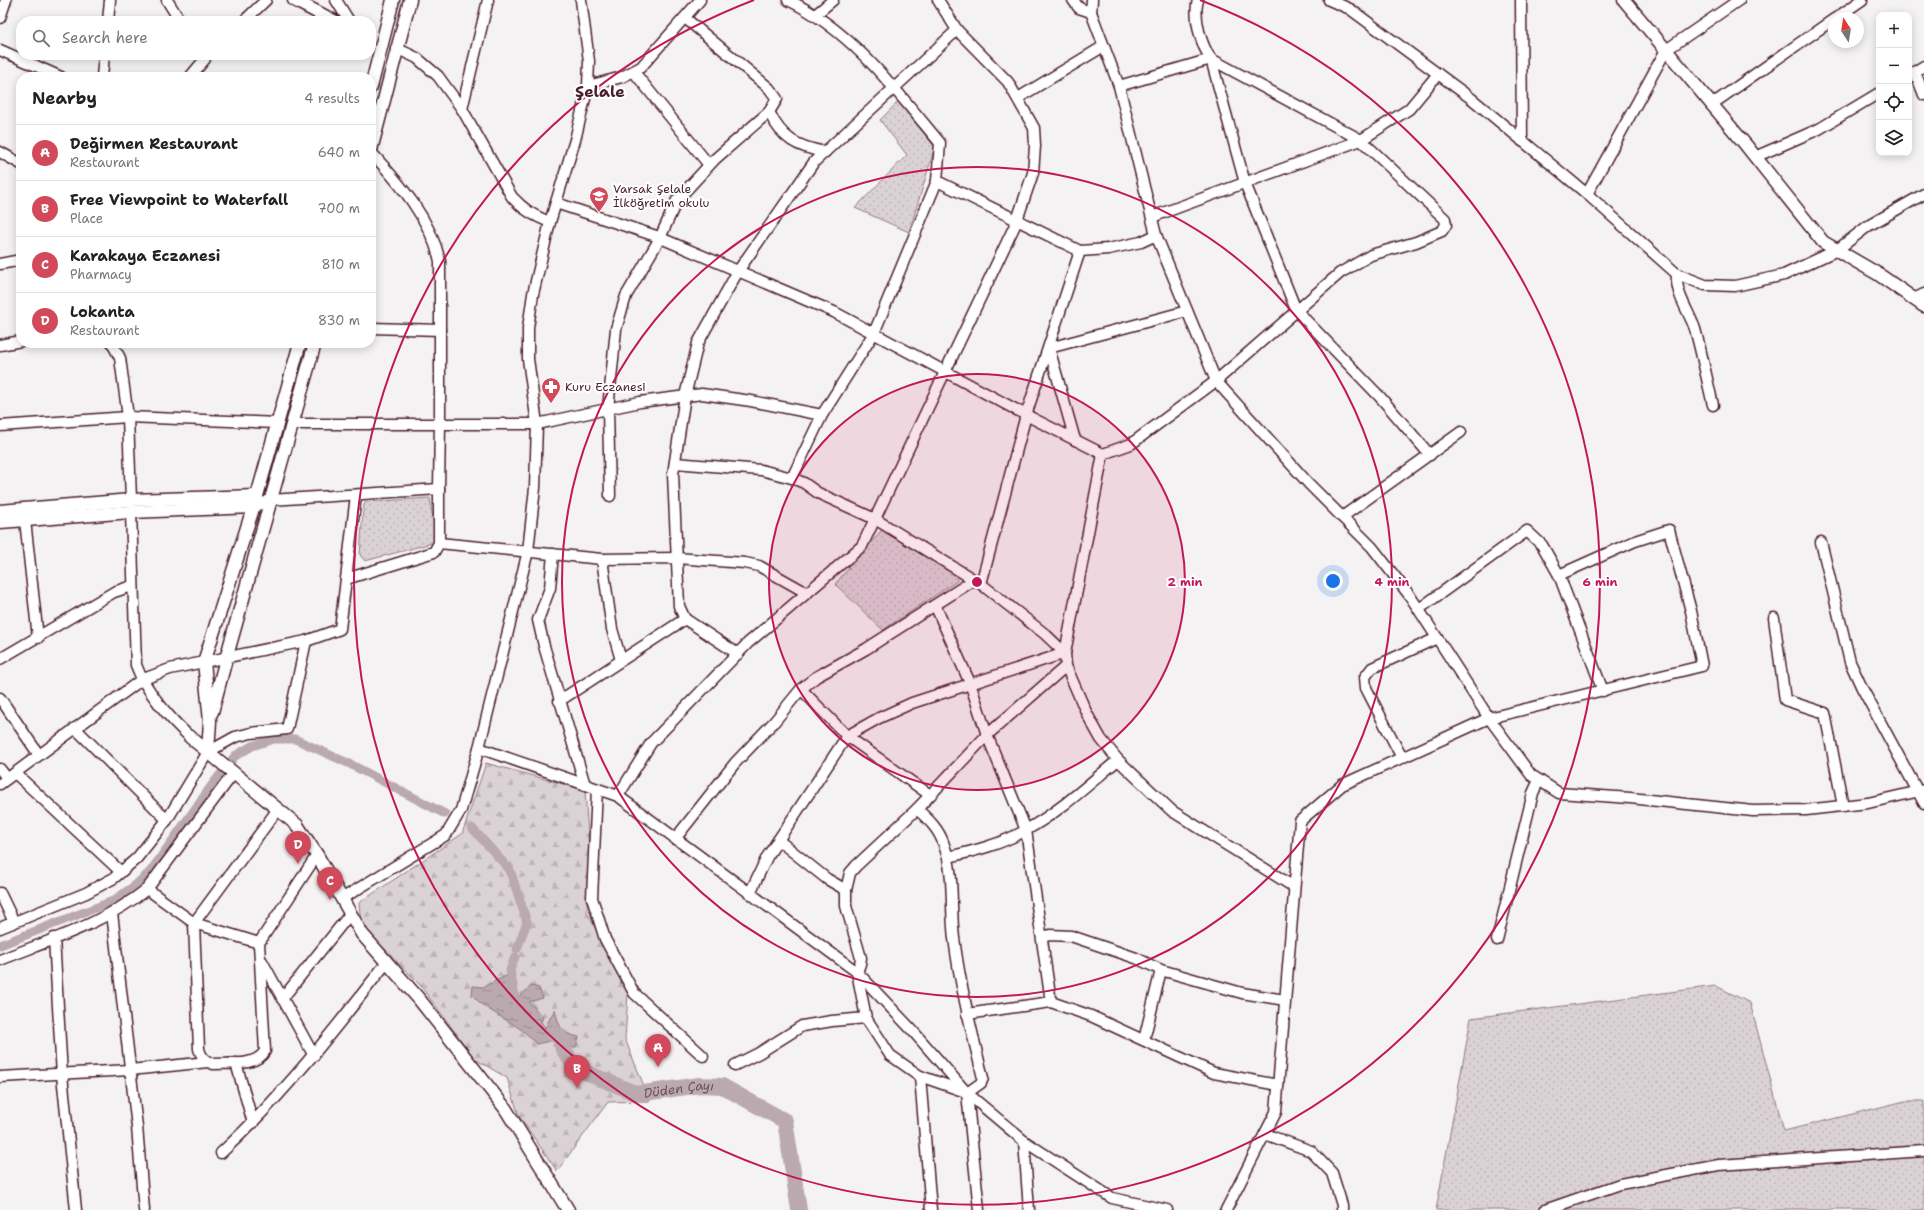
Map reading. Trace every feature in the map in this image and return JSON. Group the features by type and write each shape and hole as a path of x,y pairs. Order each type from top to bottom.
{"street":[{"path":"0,18 6,0"},
{"path":"108,16 110,0"},
{"path":"166,0 177,16"},
{"path":"249,16 266,0"},
{"path":"294,0 324,16"},
{"path":"336,0 346,16"},
{"path":"393,0 376,42 396,48 417,58 438,76 462,109 512,197 534,216 550,222"},
{"path":"376,130 396,48 410,0"},
{"path":"462,109 488,0"},
{"path":"343,898 446,835 461,810 479,748 528,551 535,488 537,424 528,359 528,328 533,294 550,222 575,140 588,86 589,61 581,0"},
{"path":"588,86 622,77 634,72 700,0"},
{"path":"788,0 815,15 855,46 894,88 940,143 936,181 874,333 822,415 792,478"},
{"path":"815,15 833,0"},
{"path":"618,796 651,743 738,654 862,546 1017,220 1033,173 1035,146 1034,128 1008,82 957,30 938,0"},
{"path":"1073,0 1079,8 1091,12"},
{"path":"1092,0 1091,12 1119,86 1156,235 1216,382 1309,484 1372,547 1419,609 1489,718 1531,775 1559,793 1630,798 1753,811 1806,810 1843,806 1868,803 1921,791"},
{"path":"1198,0 1199,32 1204,50 1211,59 1245,183 1296,310 1381,398 1430,455"},
{"path":"1521,0 1522,141"},
{"path":"1624,0 1755,157 1823,242 1921,300"},
{"path":"1587,194 1666,50 1738,0"},
{"path":"1845,12 1862,0"},
{"path":"1336,1 1350,9 1472,99 1587,194 1677,274 1705,285 1735,286 1784,275 1837,250 1868,226 1924,194"},
{"path":"610,496 608,409 616,330 626,296 660,238 677,200 709,165 770,112 777,99 769,88 685,18"},
{"path":"1711,105 1828,24"},
{"path":"738,654 697,629 685,619 679,606 673,474 685,396 698,343 738,271 814,162 957,30"},
{"path":"1018,98 1104,46"},
{"path":"0,50 16,57"},
{"path":"556,202 660,238 834,312 1026,415 1103,454 1130,444 1216,382 1296,310 1340,273 1371,255 1416,242 1442,231 1446,225 1445,219 1361,140 1211,59 1119,86"},
{"path":"23,60 50,72"},
{"path":"102,72 104,60"},
{"path":"194,72 203,60"},
{"path":"373,72 374,60"},
{"path":"1916,71 1924,94"},
{"path":"634,72 709,165"},
{"path":"1152,218 1361,140 1409,109 1438,74"},
{"path":"1755,157 1819,129 1876,95"},
{"path":"770,112 782,133 794,143 806,149 825,152"},
{"path":"0,152 16,161"},
{"path":"346,579 434,552 439,543 440,261 435,242 404,188 376,157"},
{"path":"936,181 1080,251 1108,249 1140,242 1156,235"},
{"path":"674,839 735,763 774,722 801,689 816,677 866,650 936,605 977,582 1026,415 1080,251"},
{"path":"0,264 16,261"},
{"path":"1677,274 1678,287 1695,330 1713,404"},
{"path":"1049,348 1187,311"},
{"path":"376,328 440,330"},
{"path":"0,344 16,342"},
{"path":"115,348 120,358 128,417 132,586 136,665 141,680 178,727 297,825 318,855 362,934 419,999 505,1108 568,1210"},
{"path":"212,755 204,662 255,502 299,348"},
{"path":"210,721 226,658 314,348"},
{"path":"1049,348 1075,440"},
{"path":"292,424 537,424 640,402 685,396 708,395 822,415"},
{"path":"0,426 128,417 278,423"},
{"path":"1342,517 1462,432"},
{"path":"1103,454 1065,653 1066,666 1101,739 1118,760 1172,811 1294,887"},
{"path":"675,463 761,470 792,478 804,483 818,493 875,520 977,582 1045,634 1065,653"},
{"path":"0,511 255,502 438,489"},
{"path":"7,779 141,680 170,669 306,641 340,629 356,495"},
{"path":"0,522 131,506"},
{"path":"26,520 38,638"},
{"path":"1226,1210 1276,1112 1300,821 1342,784 1489,718 1702,666 1691,611 1669,530 1635,541 1560,575"},
{"path":"1419,609 1527,531 1542,546 1560,575 1603,691"},
{"path":"1821,542 1850,662 1862,688 1921,791 1924,803"},
{"path":"439,543 602,559 676,558 744,563 759,566 807,593"},
{"path":"553,554 550,588 538,620 544,646 585,785"},
{"path":"602,559 612,629 621,660"},
{"path":"0,659 114,592 132,586"},
{"path":"936,605 970,683 987,735 1026,830 1051,1002"},
{"path":"1774,618 1785,700 1825,713 1843,806"},
{"path":"560,701 685,619"},
{"path":"1402,758 1366,688 1365,677 1372,668 1437,638"},
{"path":"0,928 86,893 114,878 137,858 167,820 212,755 235,737 251,733 287,729 306,641"},
{"path":"750,893 767,857 847,736 879,718 912,703 1065,653"},
{"path":"967,1093 920,1076 890,1055 866,1018 857,972 861,958 846,906 848,878 856,866 917,809 987,735 1066,666"},
{"path":"801,689 847,736 930,795"},
{"path":"0,698 40,755"},
{"path":"76,728 167,820"},
{"path":"479,748 618,796 674,839 857,972 912,1030 967,1093 1024,1141 1124,1206 1167,1210"},
{"path":"948,857 979,850 1026,830 1068,801 1118,760"},
{"path":"0,770 7,779 121,872"},
{"path":"0,960 112,913 131,902 147,889 231,772"},
{"path":"1497,940 1533,793 1539,780"},
{"path":"597,789 592,898 605,940 634,993 703,1056"},
{"path":"278,809 194,923 199,1049 203,1059 208,1062 213,1064 258,1060 265,1051 258,943 318,855"},
{"path":"917,809 931,822 940,834 948,857 954,938 967,1014 983,1078 981,1083 967,1093"},
{"path":"778,840 827,879 846,890"},
{"path":"147,889 194,923 258,943"},
{"path":"0,893 14,922"},
{"path":"112,913 144,1210"},
{"path":"282,999 350,914"},
{"path":"1042,937 1050,935 1071,936 1136,958 1160,970 1242,993 1285,1000"},
{"path":"54,938 62,1075 76,1210"},
{"path":"260,957 314,1056"},
{"path":"221,1153 253,1123 314,1056 387,962"},
{"path":"1144,1040 1160,970"},
{"path":"967,1014 1051,1002 1091,1016 1214,1073 1278,1085"},
{"path":"736,1065 759,1053 802,1026 832,1020 866,1018"},
{"path":"0,1077 62,1075 208,1062"},
{"path":"236,1063 253,1123"},
{"path":"920,1076 931,1210"},
{"path":"967,1093 979,1210"},
{"path":"1265,1134 1310,1150 1332,1173 1342,1205 1342,1210"},
{"path":"1024,1141 1029,1210"},
{"path":"1544,1210 1620,1184 1719,1165 1924,1151"}],"green space":[{"path":"898,102 935,147 909,232 855,208 907,155 880,120"},
{"path":"430,498 436,542 365,561 360,555 363,510 365,502"},
{"path":"882,530 957,576 957,581 883,630 835,584"},
{"path":"486,763 585,790 589,850 587,912 628,993 625,1039 650,1101 608,1102 557,1171 519,1116 507,1078 475,1059 420,985 361,925 359,903 462,834"},
{"path":"1716,986 1750,1003 1784,1131 1905,1101 1924,1101 1924,1210 1436,1210 1471,1018"}],"water":[{"path":"510,974 512,977 510,989 513,997 516,1000 531,986 539,988 543,998 529,1002 543,1017 541,1022 545,1028 555,1009 561,1028 568,1033 579,1037 576,1047 563,1049 555,1040 536,1044 522,1030 487,1008 472,995 473,986 483,987"}],"waterway":[{"path":"0,945 113,901 133,887 150,872 212,785 235,756 252,746 274,739 295,739 350,764 445,814"},
{"path":"472,828 510,870 527,922 517,949"},
{"path":"515,957 510,970 518,1012"},
{"name":"Düden Çayı","path":"552,1034 559,1035 563,1049 576,1068 637,1094 700,1085 722,1086 785,1121 799,1210"}],"place":[{"name":"Varsak Şelale İlköğretim okulu","path":"599,213"},
{"name":"Kuru Eczanesi","path":"551,404"},
{"name":"Lokanta","path":"298,864"},
{"name":"Karakaya Eczanesi","path":"330,900"},
{"name":"Değirmen Restaurant","path":"658,1067"},
{"name":"Free Viewpoint to Waterfall","path":"577,1088"}],"district":[{"name":"Şelale","path":"600,91"}]}
